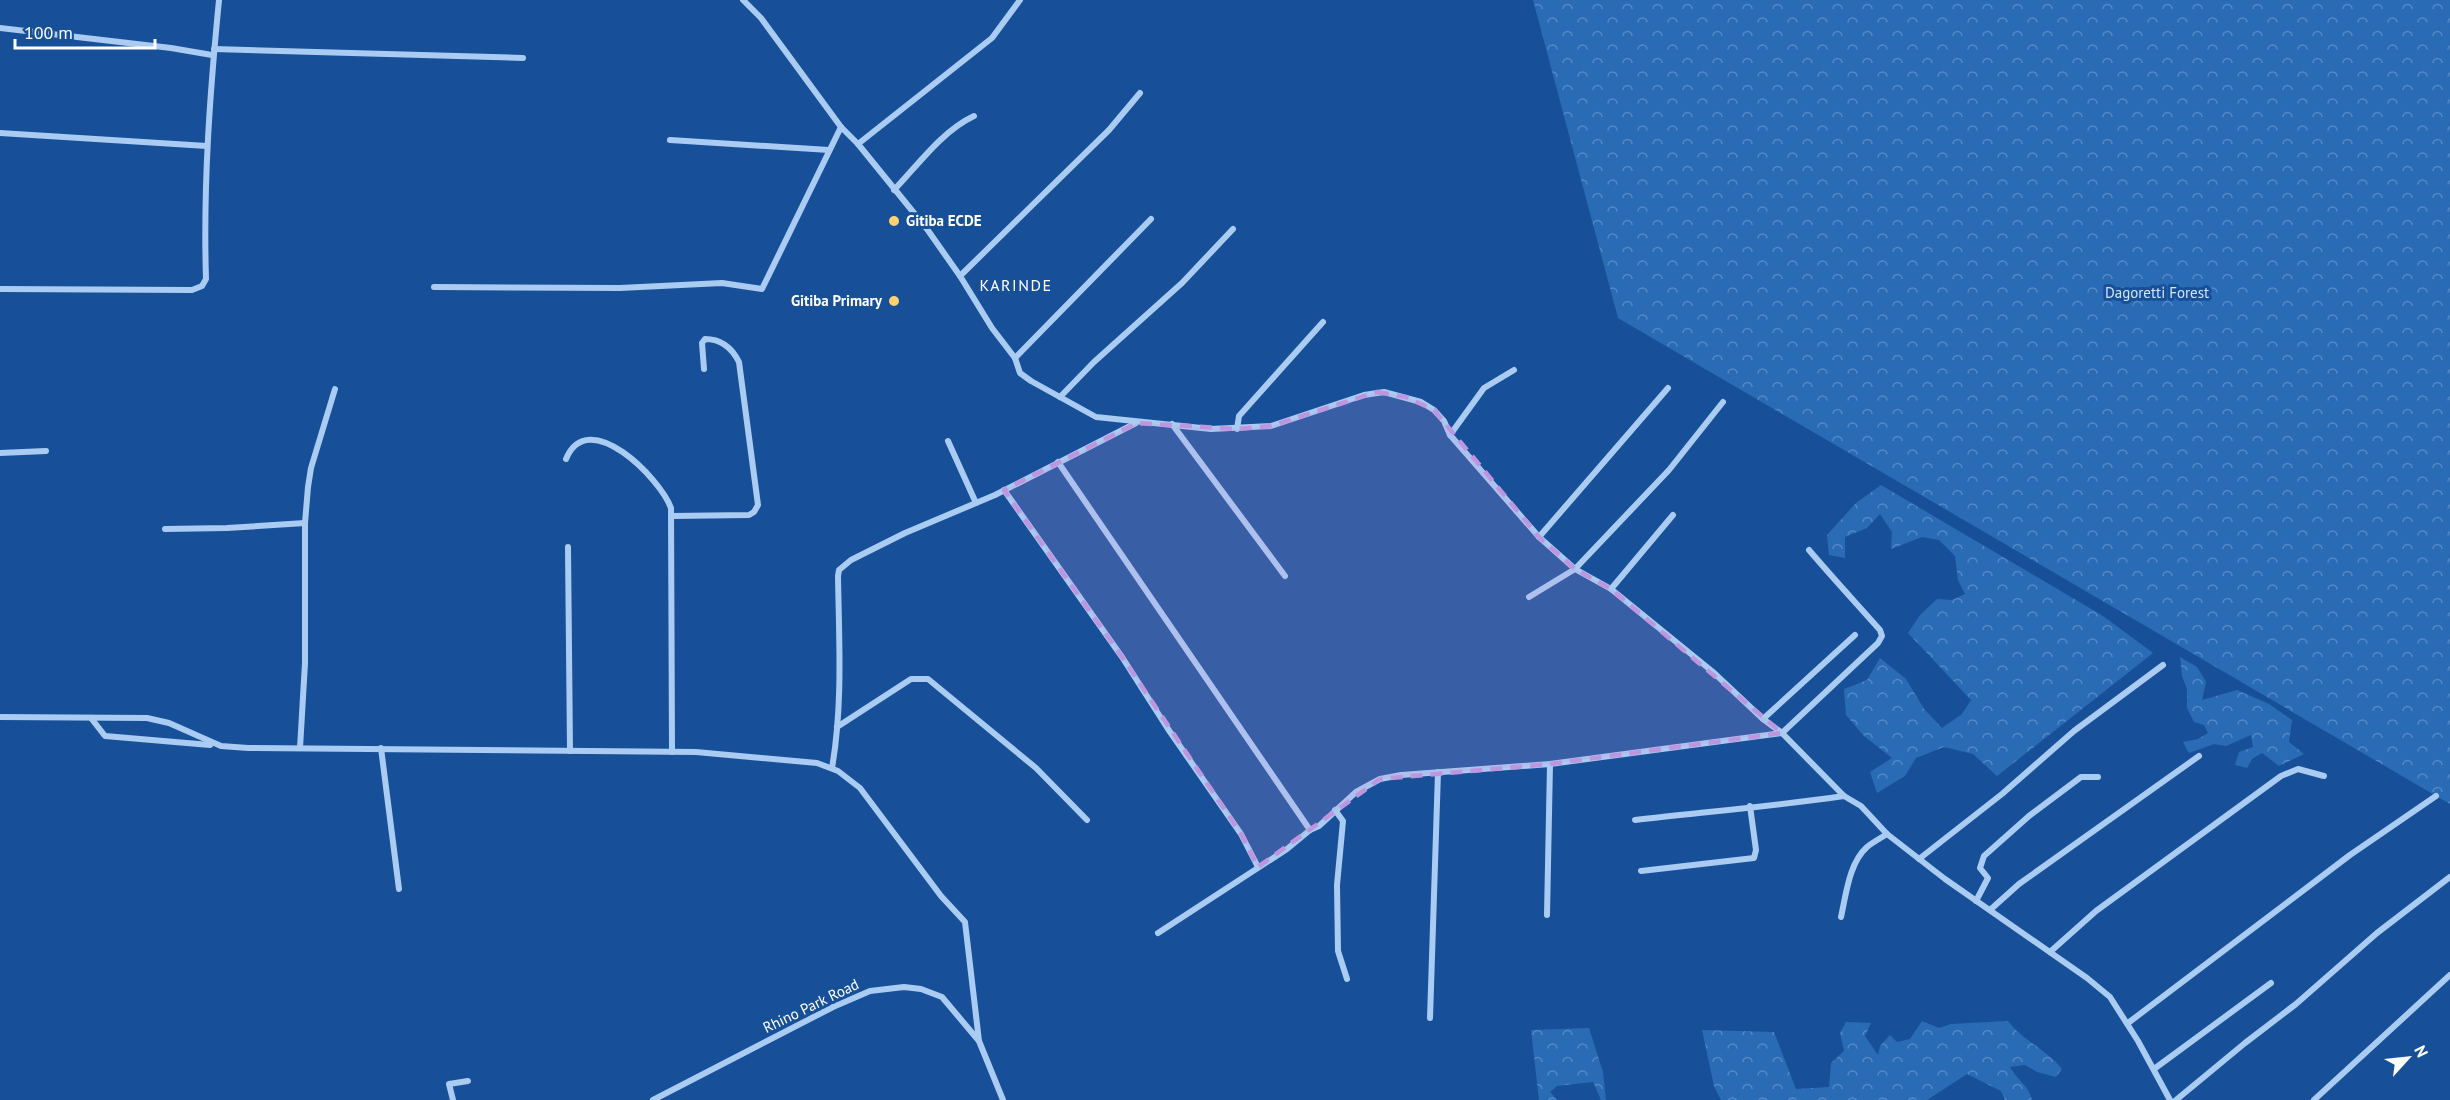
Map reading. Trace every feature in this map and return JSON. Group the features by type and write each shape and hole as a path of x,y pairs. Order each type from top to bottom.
{"street":[{"path":"0,290 192,290 198,288 206,279 207,146 219,0"},
{"path":"743,0 767,26 841,127 858,144 927,229 992,328 1015,358 1020,373 1096,417 1137,423 1172,424 1211,429 1271,426 1364,395 1384,392 1421,402 1434,410 1444,421 1450,435 1539,537 1575,569 1611,589 1713,672 1763,719 1782,733 1844,796 1861,806 1887,834 2110,998 2128,1023 2170,1100"},
{"path":"858,144 992,38 1020,0"},
{"path":"0,28 213,52 523,58"},
{"path":"960,276 1109,130 1140,93"},
{"path":"894,190 938,143 959,124 974,116"},
{"path":"434,287 599,288 722,283 762,289 841,127"},
{"path":"0,133 207,146"},
{"path":"670,140 829,150"},
{"path":"1015,358 1151,219"},
{"path":"1060,397 1094,362 1182,283 1233,229"},
{"path":"1236,429 1239,416 1323,322"},
{"path":"672,516 749,515 758,506 739,362 735,353 724,344 705,339 702,343 704,369"},
{"path":"1450,435 1485,388 1514,370"},
{"path":"1539,537 1668,388"},
{"path":"300,748 305,663 305,523 311,468 335,389"},
{"path":"1529,597 1575,569 1668,470 1722,402"},
{"path":"832,768 837,727 839,570 851,560 905,533 1004,490 1137,423"},
{"path":"1172,424 1285,576"},
{"path":"566,459 570,449 578,443 588,440 608,442 630,457 656,483 669,503 672,516 672,752"},
{"path":"948,441 976,503"},
{"path":"0,453 46,451"},
{"path":"1058,462 1310,830"},
{"path":"1004,490 1136,677 1168,729 1241,834 1258,867"},
{"path":"1611,589 1673,515"},
{"path":"165,529 305,523"},
{"path":"568,547 570,751"},
{"path":"1158,933 1287,849 1310,830 1319,826 1356,792 1380,779 1438,772 1550,764 1782,733 1878,643 1882,636 1880,630 1809,550"},
{"path":"1763,719 1855,635"},
{"path":"1919,859 2002,794 2074,731 2163,665"},
{"path":"837,727 911,679 928,679 1035,768 1087,820"},
{"path":"0,717 161,720 221,746"},
{"path":"91,718 105,736 221,746 696,752 817,763 832,768 860,788 941,896 965,922 979,1041"},
{"path":"381,748 399,890"},
{"path":"1990,910 2019,884 2199,756"},
{"path":"1547,915 1550,764"},
{"path":"2050,952 2096,911 2281,776 2298,769 2324,776"},
{"path":"1430,1018 1438,772"},
{"path":"1976,901 1988,878 1980,868 1984,856 2029,816 2081,777 2098,777"},
{"path":"1635,820 1844,796"},
{"path":"2128,1023 2341,862 2436,796"},
{"path":"1641,871 1754,858 1756,850 1750,806"},
{"path":"1335,810 1344,822 1337,885 1338,951 1347,979"},
{"path":"1841,917 1849,882 1859,857 1867,847 1887,834"},
{"path":"2176,1100 2296,1004 2377,933 2450,876"},
{"path":"2314,1100 2450,975"},
{"path":"2154,1069 2271,983"},
{"name":"Rhino Park Road","path":"653,1100 833,1007 879,989 904,987 921,989 942,997 979,1041 1003,1100"},
{"path":"453,1100 449,1084 468,1081"}],"highlighted area":[{"path":"1377,392 1406,397 1434,410 1539,537 1575,569 1611,589 1782,733 1550,764 1380,779 1258,867 1241,834 1122,657 1004,490 1137,423 1237,429 1271,426"}],"green space":[{"name":"Dagoretti Forest","path":"1533,0 2450,0 2450,804 1618,318"},
{"path":"1881,485 2103,616 2153,653 1997,776 1973,754 1944,747 1916,758 1905,776 1877,793 1870,772 1892,758 1864,736 1846,715 1844,689 1867,680 1880,658 1906,679 1924,709 1942,728 1962,714 1971,700 1908,633 1920,615 1937,599 1952,600 1965,594 1958,580 1955,556 1939,540 1922,537 1891,549 1892,532 1880,514 1867,528 1845,537 1845,558 1829,555 1827,535 1856,503"},
{"path":"2180,657 2197,667 2206,682 2202,700 2237,690 2269,704 2292,720 2289,742 2304,754 2279,766 2262,753 2252,759 2247,768 2235,765 2239,752 2253,747 2251,735 2226,746 2214,744 2189,753 2183,742 2198,739 2208,733 2204,725 2194,722 2187,708 2187,689 2182,676"},
{"path":"1922,1021 1939,1028 1951,1024 2008,1021 2062,1069 2056,1077 2037,1072 2025,1065 2010,1067 2032,1100 2005,1100 2001,1091 1967,1074 1927,1100 1721,1100 1714,1086 1702,1030 1774,1032 1796,1089 1829,1087 1831,1063 1844,1051 1840,1033 1846,1022 1871,1023 1865,1036 1878,1055 1880,1046 1890,1035 1897,1042 1910,1039"},
{"path":"1589,1028 1603,1072 1606,1100 1601,1100 1593,1082 1557,1086 1550,1092 1557,1100 1539,1100 1531,1030"}],"place":[{"name":"Gitiba ECDE","path":"894,221"},
{"name":"Gitiba Primary","path":"894,301"}],"district":[{"name":"KARINDE","path":"1016,285"}]}
